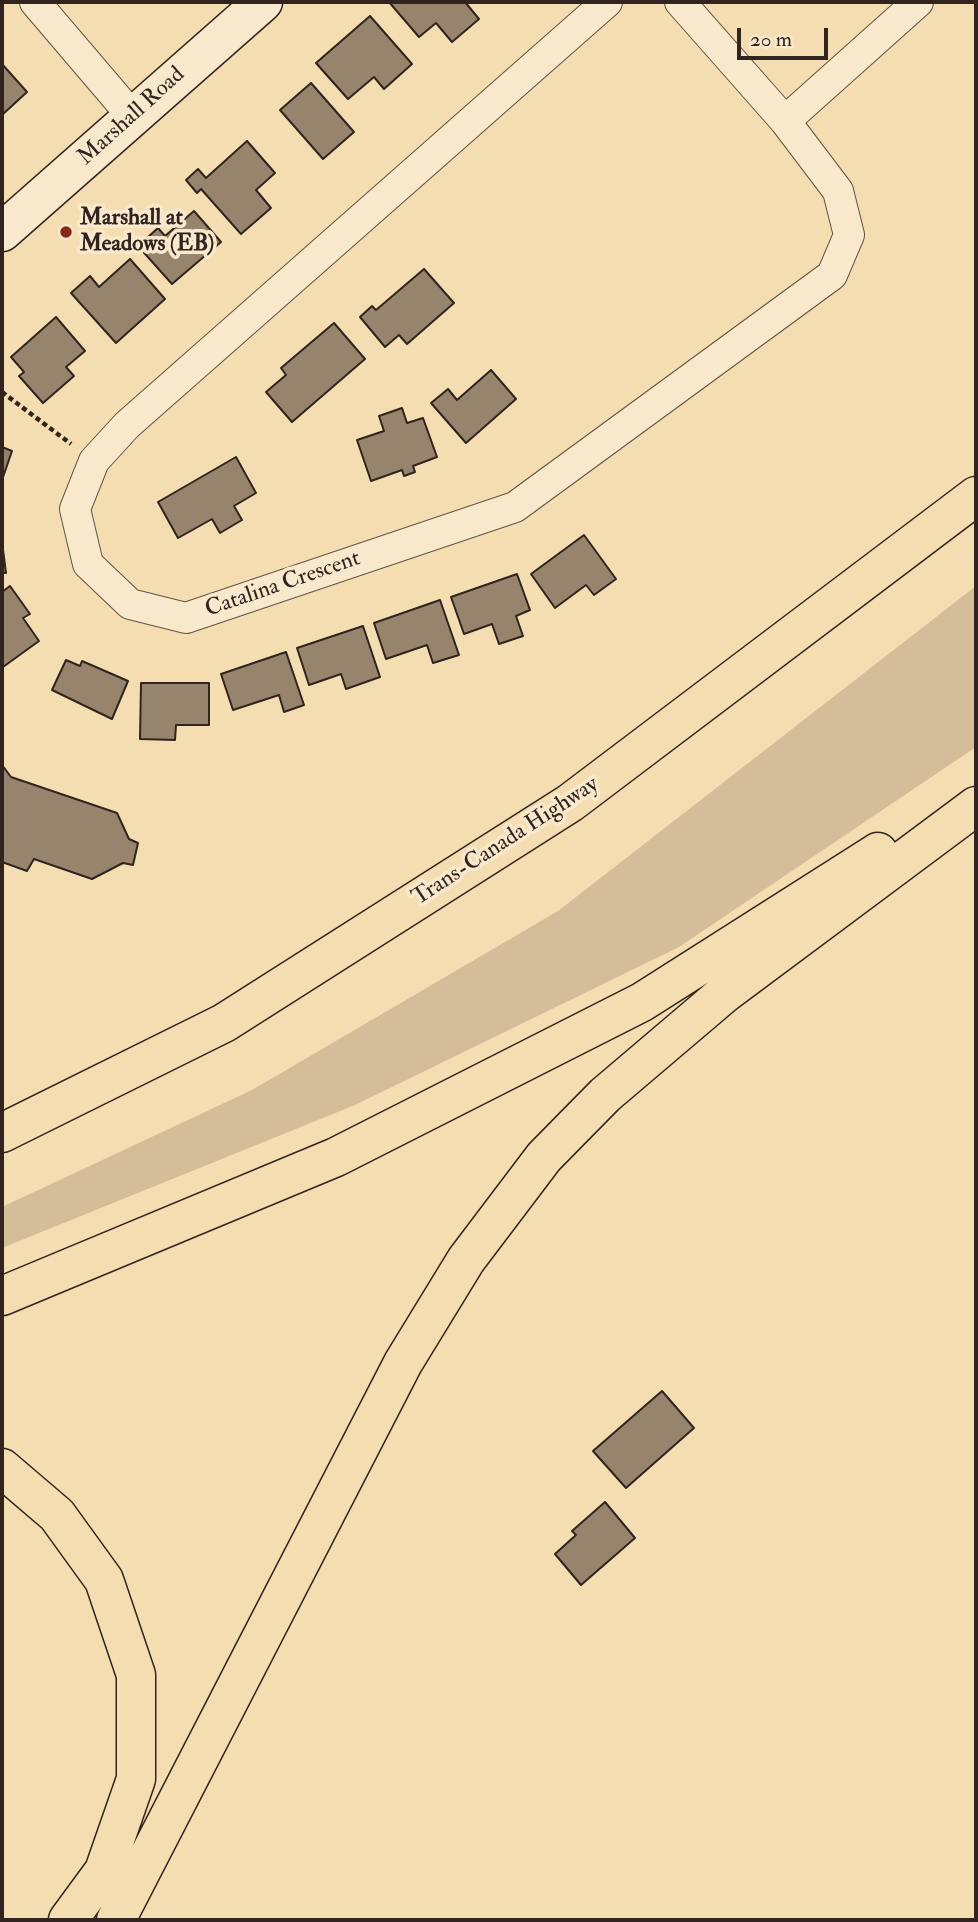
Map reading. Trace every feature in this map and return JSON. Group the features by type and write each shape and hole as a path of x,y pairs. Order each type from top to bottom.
{"highway":[{"name":"Trans-Canada Highway","path":"2,1133 224,1023 570,803 976,496"},
{"path":"2,1296 336,1157 642,1002 907,834 976,782"},
{"path":"116,1920 403,1363 466,1260 544,1157 605,1095 725,993 976,806"},
{"path":"2,1468 57,1516 104,1580 136,1675 136,1779 104,1871 68,1920"}],"main road":[{"name":"Marshall Road","path":"2,232 263,2"}],"street":[{"path":"35,2 132,117"},
{"name":"Catalina Crescent","path":"607,2 127,425 94,461 75,509 88,565 130,604 186,618 515,507 832,275 849,235 838,191 785,121 680,2"},
{"path":"785,121 918,2"}],"path":[{"path":"2,391 94,461"}],"shaded area":[{"path":"976,586 976,747 679,947 355,1105 2,1248 2,1207 252,1090 558,911"}],"building":[{"path":"389,2 465,2 479,19 452,42 436,23 419,37"},
{"path":"370,16 412,64 384,89 374,77 348,99 316,63"},
{"path":"2,64 27,92 2,115"},
{"path":"311,83 354,132 323,159 280,110"},
{"path":"247,141 275,173 256,190 271,208 241,234 201,189 197,193 186,180 198,169 206,178"},
{"path":"194,211 221,242 172,284 138,246 158,228 165,236"},
{"path":"130,259 165,299 116,343 71,293 90,276 99,287"},
{"path":"424,269 454,303 407,344 399,335 385,347 360,317 372,306 376,310"},
{"path":"56,317 85,351 66,367 74,376 43,403 19,376 24,372 11,357"},
{"path":"334,323 365,359 292,422 266,392 286,375 281,368"},
{"path":"491,370 516,399 466,443 431,403 448,389 457,400"},
{"path":"402,408 407,423 423,418 437,457 413,466 415,472 404,476 402,470 371,481 357,440 384,431 379,416"},
{"path":"2,447 12,451 2,480"},
{"path":"236,457 256,493 234,506 242,520 220,533 212,519 178,538 158,502"},
{"path":"584,535 616,579 594,595 586,585 555,608 531,574"},
{"path":"2,542 6,573 2,573"},
{"path":"517,574 530,610 516,616 523,636 499,644 492,624 464,634 451,597"},
{"path":"10,586 30,614 23,618 39,641 3,667 2,592"},
{"path":"440,600 459,655 433,663 427,645 386,659 374,623"},
{"path":"363,626 380,677 346,689 341,674 309,685 297,648"},
{"path":"286,652 304,705 284,712 279,695 233,710 221,674"},
{"path":"66,660 80,666 82,661 128,681 112,719 52,690"},
{"path":"141,683 209,683 209,725 176,725 175,740 140,739"},
{"path":"2,765 11,777 117,813 129,839 138,843 133,865 123,863 92,879 34,859 27,871 2,862"},
{"path":"662,1391 694,1428 626,1488 593,1451"},
{"path":"605,1502 635,1538 581,1585 555,1554 576,1535 572,1531"}],"place":[{"name":"Marshall at Meadows (EB)","path":"66,232"}]}
